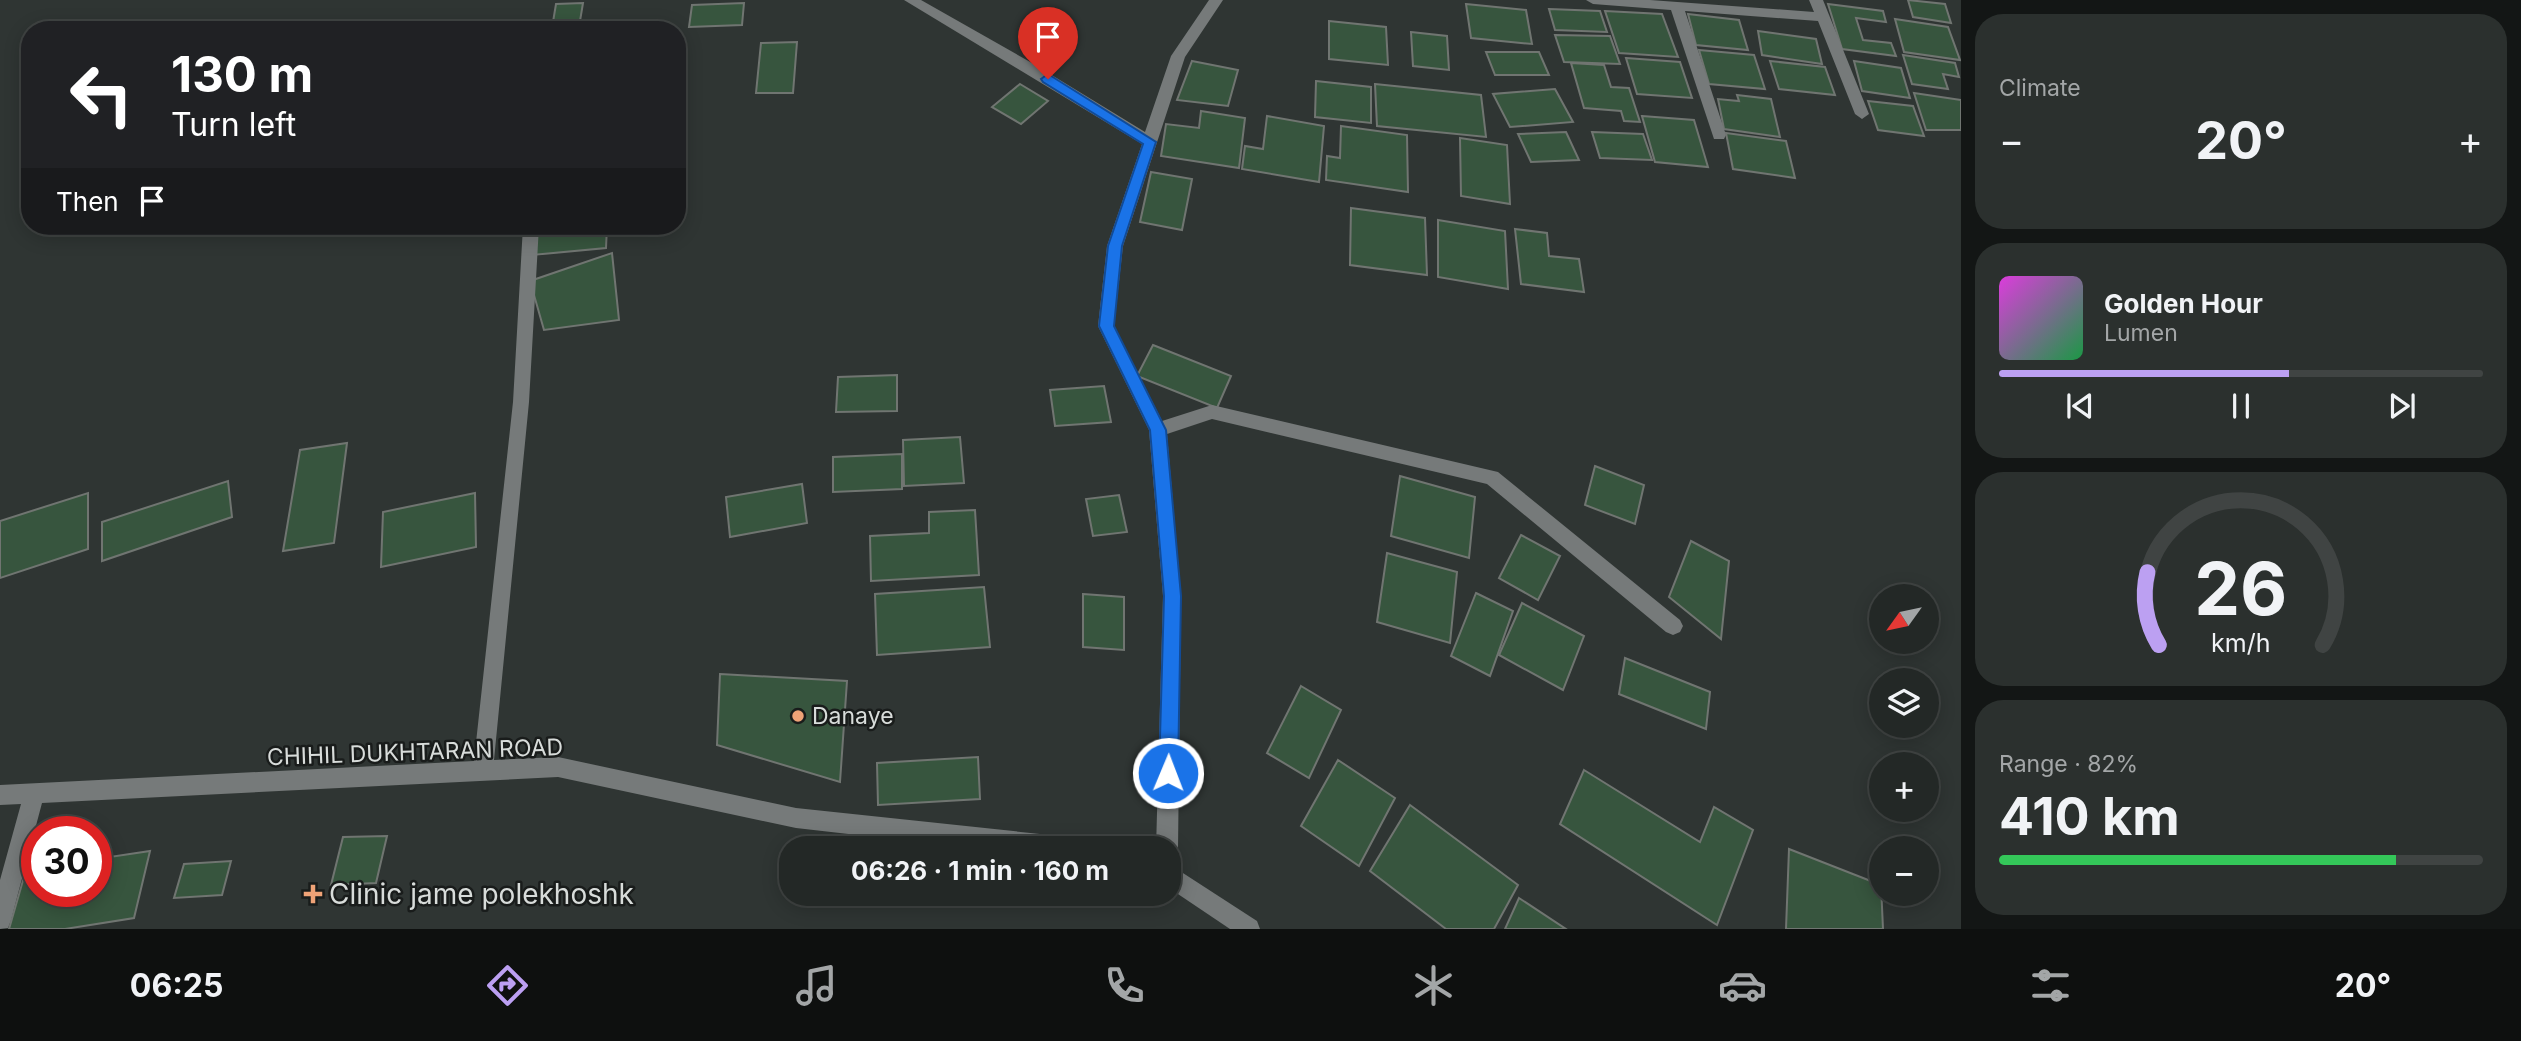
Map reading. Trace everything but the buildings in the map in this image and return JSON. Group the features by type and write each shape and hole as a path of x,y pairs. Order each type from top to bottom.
{"street":[{"path":"911,0 1027,66 1150,142"},
{"path":"1167,836 1172,596 1158,430 1106,326 1115,246 1178,55 1216,0"},
{"path":"1593,0 1821,17"},
{"path":"1816,0 1862,114"},
{"path":"1677,7 1719,135"},
{"path":"483,771 521,402 530,235"},
{"path":"1158,430 1212,412 1492,477 1673,626"},
{"name":"CHIHIL DUKHTARAN ROAD","path":"0,795 558,767 796,818 960,836"},
{"path":"0,919 34,794"},
{"path":"1181,883 1249,929"}],"place":[{"name":"Danaye","path":"798,716"},
{"name":"Clinic jame polekhoshk","path":"313,894"}],"route":[{"path":"1048,79 1150,142 1115,246 1106,326 1158,430 1172,596 1168,773"}]}
